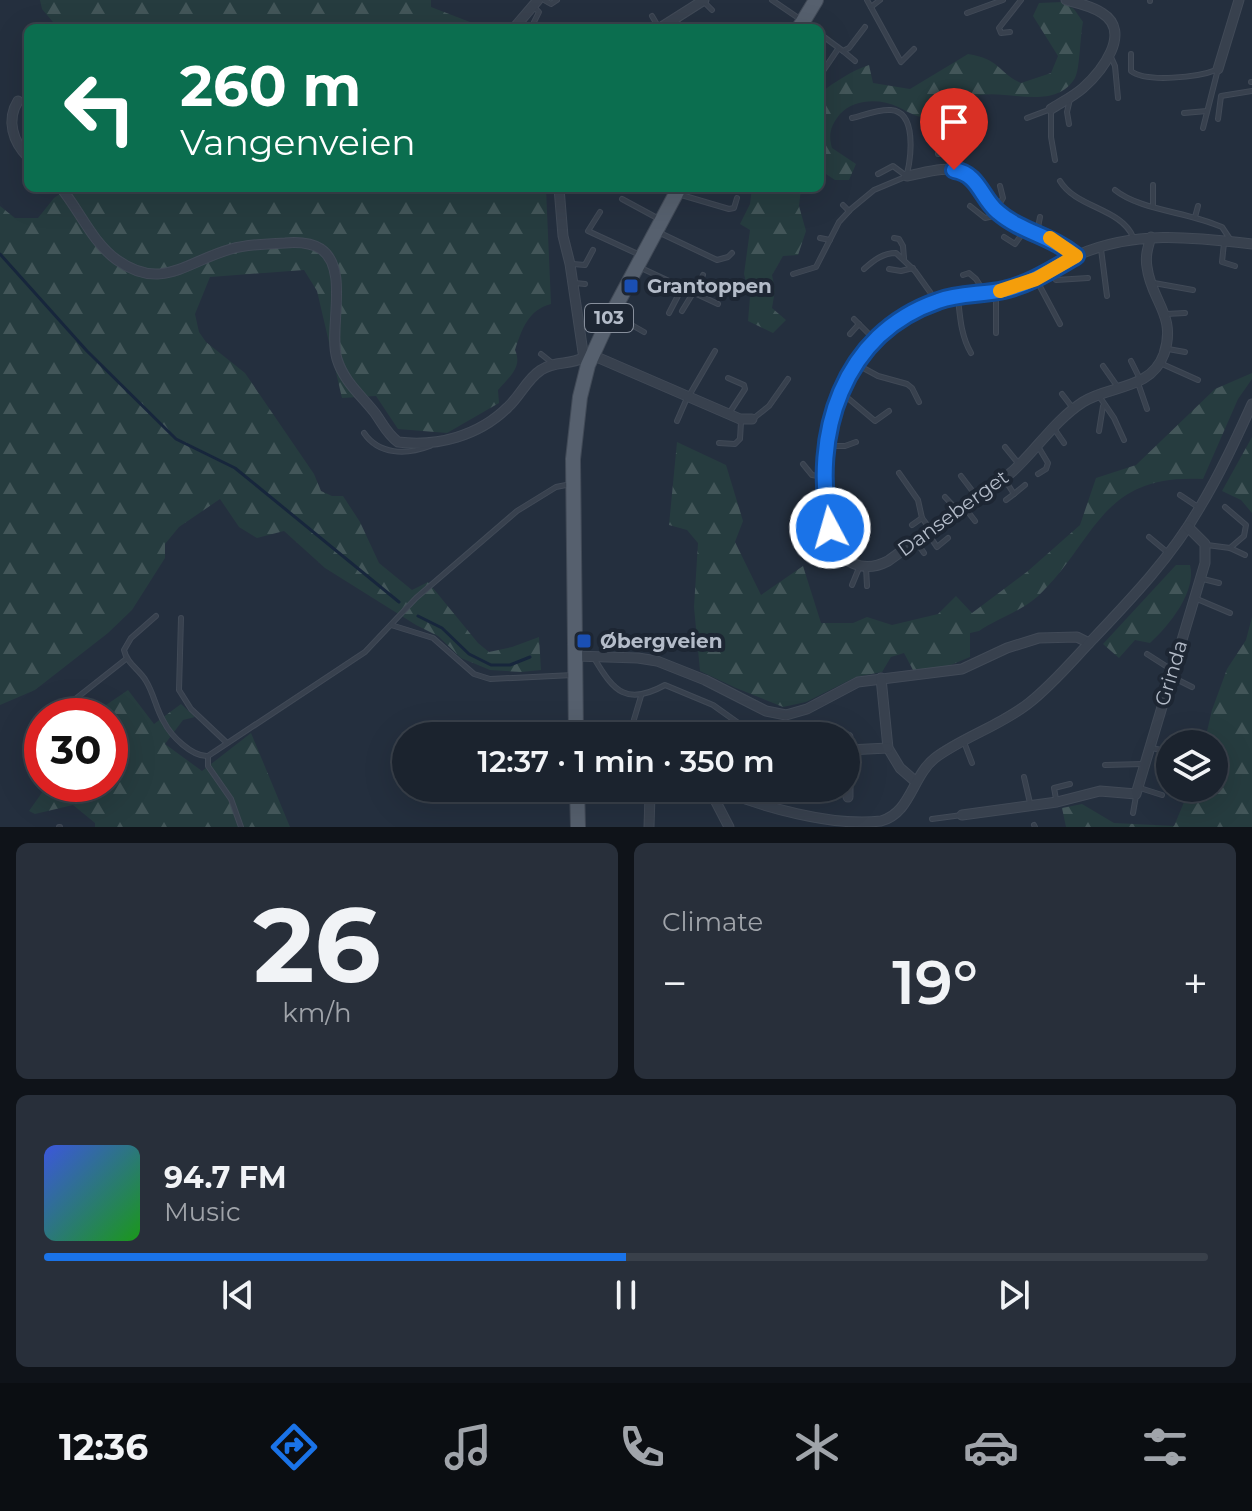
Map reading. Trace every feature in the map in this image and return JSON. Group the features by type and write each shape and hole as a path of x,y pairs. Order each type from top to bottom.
{"main road":[{"path":"806,24 816,0"},
{"name":"103","path":"576,722 573,483 577,416 588,359 677,192"},
{"path":"577,802 578,827"}],"street":[{"path":"666,24 704,0"},
{"path":"1051,109 1089,82 1110,55 1115,37 1105,14 1083,2 1066,0"},
{"path":"1218,69 1239,0"},
{"path":"517,24 535,2"},
{"path":"18,101 11,121 15,137 24,151"},
{"path":"907,176 955,170 969,175 998,212 1056,241 1076,256"},
{"path":"64,192 101,246 115,258 146,274 176,271 231,249 255,245 308,243 321,249 332,260 337,360 361,400 398,442 436,444 449,440 498,416 534,375 553,363 588,359 740,419 752,419"},
{"path":"559,192 563,236 588,359"},
{"path":"863,566 845,560 832,537 827,512 826,477 828,446 841,392 854,363 874,338 936,301 996,291 1036,279 1100,246 1172,235 1252,244"},
{"name":"Danseberget","path":"863,566 888,561 1004,478 1074,409 1101,399 1118,388 1140,382 1154,372 1166,348 1168,330 1166,314 1146,265 1151,237"},
{"path":"752,802 810,823 882,821 896,813 905,805 915,781 936,757 1028,704 1050,685 1169,553 1200,508 1252,404"},
{"path":"1188,527 1205,544"},
{"name":"Grinda","path":"1137,791 1201,578 1205,544"},
{"path":"575,656 657,661 705,680 776,715 795,714 858,682 962,669 1007,648 1039,638 1077,637 1089,643"},
{"path":"881,678 888,748 900,768 915,781"},
{"path":"860,749 888,748"},
{"path":"962,815 1057,802 1100,791 1137,791"},
{"path":"649,827 650,802"},
{"path":"716,802 729,827"}],"lane":[{"path":"544,0 551,4 557,0"},
{"path":"704,0 712,10"},
{"path":"772,0 802,24"},
{"path":"867,0 901,62 914,49"},
{"path":"871,7 880,0"},
{"path":"967,13 1003,0"},
{"path":"1010,32 1001,33 999,28 1021,0"},
{"path":"534,22 539,12 535,2"},
{"path":"652,16 657,24"},
{"path":"673,20 678,24"},
{"path":"824,70 840,50 849,48 865,27"},
{"path":"824,37 855,61"},
{"path":"1131,54 1131,71 1137,76 1204,75 1218,69"},
{"path":"1110,55 1115,66 1118,98"},
{"path":"1203,128 1218,69"},
{"path":"1218,119 1221,96 1252,91"},
{"path":"1069,124 1067,112 1070,97"},
{"path":"1027,118 1051,109 1055,160"},
{"path":"852,118 887,110 902,116 908,128 910,146 907,176"},
{"path":"1184,113 1207,111"},
{"path":"938,154 950,151 955,170"},
{"path":"878,174 893,166 907,176"},
{"path":"793,274 816,267 839,222 849,211 874,190 907,176"},
{"path":"1060,181 1076,196 1129,228 1134,239"},
{"path":"1153,185 1153,205"},
{"path":"970,206 985,218 998,212 1003,198 1000,186"},
{"path":"1115,190 1136,204 1153,205 1222,227 1227,241 1222,262 1235,266"},
{"path":"681,192 729,209 734,208 737,198"},
{"path":"622,199 658,226 717,260 732,253"},
{"path":"843,205 849,211"},
{"path":"1195,217 1198,206"},
{"path":"600,212 588,231 682,288 718,304"},
{"path":"1037,233 1040,217"},
{"path":"1004,237 1015,244 1026,228"},
{"path":"820,238 830,240"},
{"path":"894,238 899,239 903,246 904,258"},
{"path":"1100,246 1107,296"},
{"path":"570,264 585,265 593,250"},
{"path":"864,269 874,259 896,253 913,268 936,301"},
{"path":"889,269 901,271 913,268"},
{"path":"1048,272 1056,280 1088,278"},
{"path":"963,275 969,273 976,279 984,293"},
{"path":"682,311 703,275"},
{"path":"1036,279 1060,324"},
{"path":"573,282 585,284"},
{"path":"1151,282 1193,290"},
{"path":"669,313 682,288"},
{"path":"996,291 996,333"},
{"path":"958,296 960,320 971,353"},
{"path":"1166,314 1185,313"},
{"path":"611,314 644,332"},
{"path":"854,319 874,338"},
{"path":"850,334 859,324"},
{"path":"1166,348 1185,352"},
{"path":"677,421 715,351"},
{"path":"541,354 553,363"},
{"path":"1131,361 1147,409"},
{"path":"854,363 878,376 907,384 919,402"},
{"path":"1160,363 1198,380"},
{"path":"1103,366 1118,388"},
{"path":"728,378 744,385 745,389 729,414"},
{"path":"752,419 769,406 788,379"},
{"path":"841,392 875,421 889,411"},
{"path":"1062,394 1074,409"},
{"path":"1099,431 1101,399"},
{"path":"1101,399 1124,440"},
{"path":"719,443 729,445 740,439 740,419"},
{"path":"1054,428 1064,443"},
{"path":"364,433 370,442 400,454 436,444"},
{"path":"1031,435 1048,463 1046,469 1038,474"},
{"path":"828,446 845,446 856,442"},
{"path":"1005,447 1019,465"},
{"path":"803,464 812,475 826,477"},
{"path":"899,473 918,500 922,518 937,547 948,538"},
{"path":"961,476 977,497"},
{"path":"1004,478 1014,494"},
{"path":"156,616 131,638 124,650 126,659 145,678 164,723 180,742 201,756 208,756 365,652 416,598 517,511 556,487 573,483"},
{"path":"1006,500 1025,485"},
{"path":"1180,495 1200,508"},
{"path":"945,497 975,521"},
{"path":"827,512 846,500"},
{"path":"1225,507 1246,525 1244,536 1230,548"},
{"path":"912,525 922,518"},
{"path":"802,540 832,537"},
{"path":"1149,537 1169,553"},
{"path":"915,541 924,553"},
{"path":"1205,544 1230,548 1245,555"},
{"path":"852,585 863,566"},
{"path":"863,566 867,586"},
{"path":"1201,578 1219,583"},
{"path":"1195,598 1230,613"},
{"path":"181,618 179,690 191,709 227,743"},
{"path":"391,625 433,638 474,674 490,679 575,675"},
{"path":"1147,654 1192,687"},
{"path":"593,656 617,690 626,696 641,696 665,685 713,705 737,722"},
{"path":"77,698 126,659"},
{"path":"633,722 641,696"},
{"path":"964,742 972,763"},
{"path":"1149,748 1156,749"},
{"path":"208,756 208,766 231,799 241,827"},
{"path":"1105,765 1145,764"},
{"path":"1024,777 1030,806"},
{"path":"1057,802 1054,788 1070,784"},
{"path":"1133,813 1137,791 1156,794"},
{"path":"932,819 962,815"}],"green space":[{"path":"40,0 431,0 431,7 471,24 55,24 42,9"},
{"path":"1062,2 1074,9 1083,22 1077,74 1066,88 1044,97 973,96 921,117 883,102 852,105 840,114 830,134 832,148 856,164 849,180 835,180 824,173 824,90 869,65 873,83 910,89 968,54 987,59 1021,83 1051,73 1058,56 1033,16 1039,3"},
{"path":"62,192 546,192 551,304 531,316 523,328 515,350 516,367 498,390 499,403 447,433 398,429 376,396 342,398 317,291 304,270 210,277 195,314 199,332 206,342 245,373 314,474 321,491 332,496 343,496 360,522 379,563 412,590 428,582 489,652 539,637 541,670 490,670 461,658 438,636 325,568 284,531 257,538 239,527 220,499 179,527 165,544 165,558 132,610 108,633 35,690 0,705 0,206 15,218 38,218"},
{"path":"752,192 801,192 799,206 806,231 798,255 783,256 772,275 775,290 772,308 786,320 773,333 748,321 750,297 744,274 750,230 740,224 750,204"},
{"path":"1252,373 1252,379 1238,399 1203,479 1168,480 1142,487 1121,499 1104,515 1037,597 1024,607 970,633 970,657 939,670 913,670 904,653 891,657 882,672 856,677 806,702 783,707 700,671 694,607 698,543 687,530 669,525 677,442 726,465 743,521 735,542 761,595 803,566 821,623 853,623 867,617 892,625 938,614 956,596 972,613 1028,571 1080,525 1096,478 1136,465 1215,389"},
{"path":"1252,437 1252,513 1241,500 1222,491"},
{"path":"1176,565 1190,565 1191,575 1180,607 1150,643 1135,640 1119,658 1103,644"},
{"path":"1252,617 1252,827 1066,827 1062,808 1082,804 1114,823 1174,826 1184,802 1228,802 1228,730 1207,730 1227,669 1246,640"},
{"path":"128,690 154,724 181,704 195,717 183,720 165,744 202,771 251,733 290,827 95,827 95,823 73,805 35,814 29,811 35,802 128,802 128,698 116,698"}],"waterway":[{"path":"0,254 87,351 176,439 235,468 399,602"},
{"path":"418,616 442,628 469,654 491,665 510,665 530,657"}],"slow traffic":[{"path":"1000,291 1036,279 1076,256 1050,238"}],"place":[{"name":"Grantoppen","path":"631,286"},
{"name":"Øbergveien","path":"584,641"}],"route":[{"path":"830,528 826,495 827,459 835,409 854,363 872,340 893,324 936,301 1008,289 1036,279 1076,256 1056,241 1007,219 992,207 969,175 954,170"}]}
